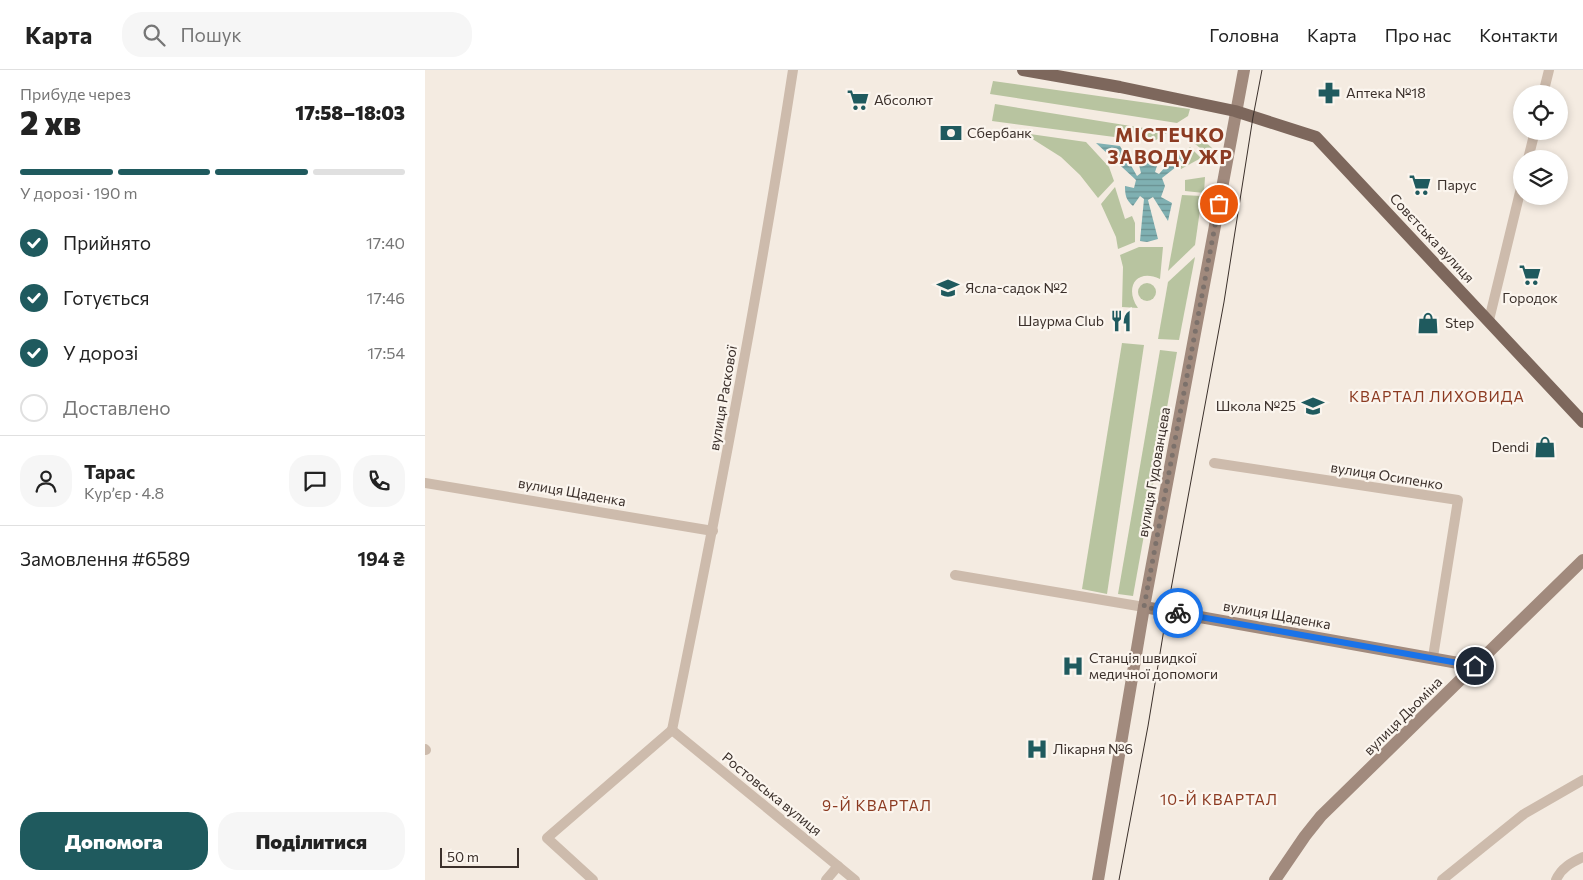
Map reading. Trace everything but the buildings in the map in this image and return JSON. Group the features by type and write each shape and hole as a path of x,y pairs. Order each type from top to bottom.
{"main road":[{"name":"Совєтська вулиця","path":"1023,70 1120,87 1235,111 1316,137 1583,422"}],"street":[{"name":"вулиця Раскової","path":"672,730 713,531 793,70"},
{"name":"вулиця Гудованцева","path":"1098,880 1144,607 1244,70"},
{"path":"1545,85 1549,70"},
{"path":"1489,320 1517,205"},
{"name":"вулиця Осипенко","path":"1214,463 1458,500 1433,657"},
{"name":"вулиця Щаденка","path":"425,483 713,531"},
{"name":"вулиця Дьоміна","path":"1275,880 1321,816 1583,560"},
{"name":"вулиця Щаденка","path":"955,575 1433,657 1475,666"},
{"path":"593,880 547,838 672,730"},
{"name":"Ростовська вулиця","path":"672,730 855,880"},
{"path":"1442,880 1524,814 1583,780"},
{"path":"1556,880 1557,876 1570,863 1583,857"},
{"path":"826,880 838,866"}],"green space":[{"path":"993,81 1190,109 1188,116 1177,123 990,94"},
{"path":"995,104 1168,132 1153,142 992,121"},
{"path":"1023,133 1086,142 1109,167 1114,181 1098,198 1080,175 1061,157"},
{"path":"1200,137 1212,148 1206,153 1194,143"},
{"path":"1190,147 1201,158 1181,169 1179,165 1190,156 1185,151"},
{"path":"1205,177 1204,193 1185,191 1185,180"},
{"path":"1115,187 1125,219 1132,216 1135,223 1135,242 1118,249 1116,237 1101,204"},
{"path":"1182,195 1202,196 1195,245 1168,271"},
{"path":"1139,247 1163,247 1160,279 1152,276 1139,278 1132,287 1134,301 1138,308 1122,307 1123,267 1120,255"},
{"path":"1195,257 1179,340 1158,339 1168,282"},
{"path":"1143,283 1151,283 1156,288 1154,299 1143,301 1138,296 1138,288"},
{"path":"1122,343 1144,345 1107,594 1082,589"},
{"path":"1160,350 1177,352 1133,596 1118,594"}],"water":[{"path":"1096,143 1120,146 1137,176 1141,173 1137,157 1159,160 1155,172 1159,174 1182,148 1190,156 1162,178 1165,186 1161,197 1172,203 1168,221 1153,197 1148,200 1158,239 1147,242 1140,241 1144,199 1140,196 1133,206 1127,199 1125,189 1125,186 1134,188 1136,180"}],"tram line":[{"path":"1119,880 1224,302 1262,70"}],"way so far":[{"path":"1178,613 1144,607 1219,204"}],"place":[{"name":"Аптека №18","path":"1329,93"},
{"name":"Абсолют","path":"858,100"},
{"name":"Сбербанк","path":"951,133"},
{"name":"Парус","path":"1420,185"},
{"name":"Городок","path":"1530,275"},
{"name":"Ясла-садок №2","path":"948,288"},
{"name":"Шаурма Club","path":"1121,321"},
{"name":"Step","path":"1428,323"},
{"name":"Школа №25","path":"1313,406"},
{"name":"Dendi","path":"1545,447"},
{"name":"Станція швидкої медичної допомоги","path":"1073,666"},
{"name":"Лікарня №6","path":"1037,749"}],"district":[{"name":"МІСТЕЧКО ЗАВОДУ ЖР","path":"1170,146"},
{"name":"КВАРТАЛ ЛИХОВИДА","path":"1437,397"},
{"name":"10-Й КВАРТАЛ","path":"1219,800"},
{"name":"9-Й КВАРТАЛ","path":"877,806"}],"route":[{"path":"1178,613 1475,666"}]}
